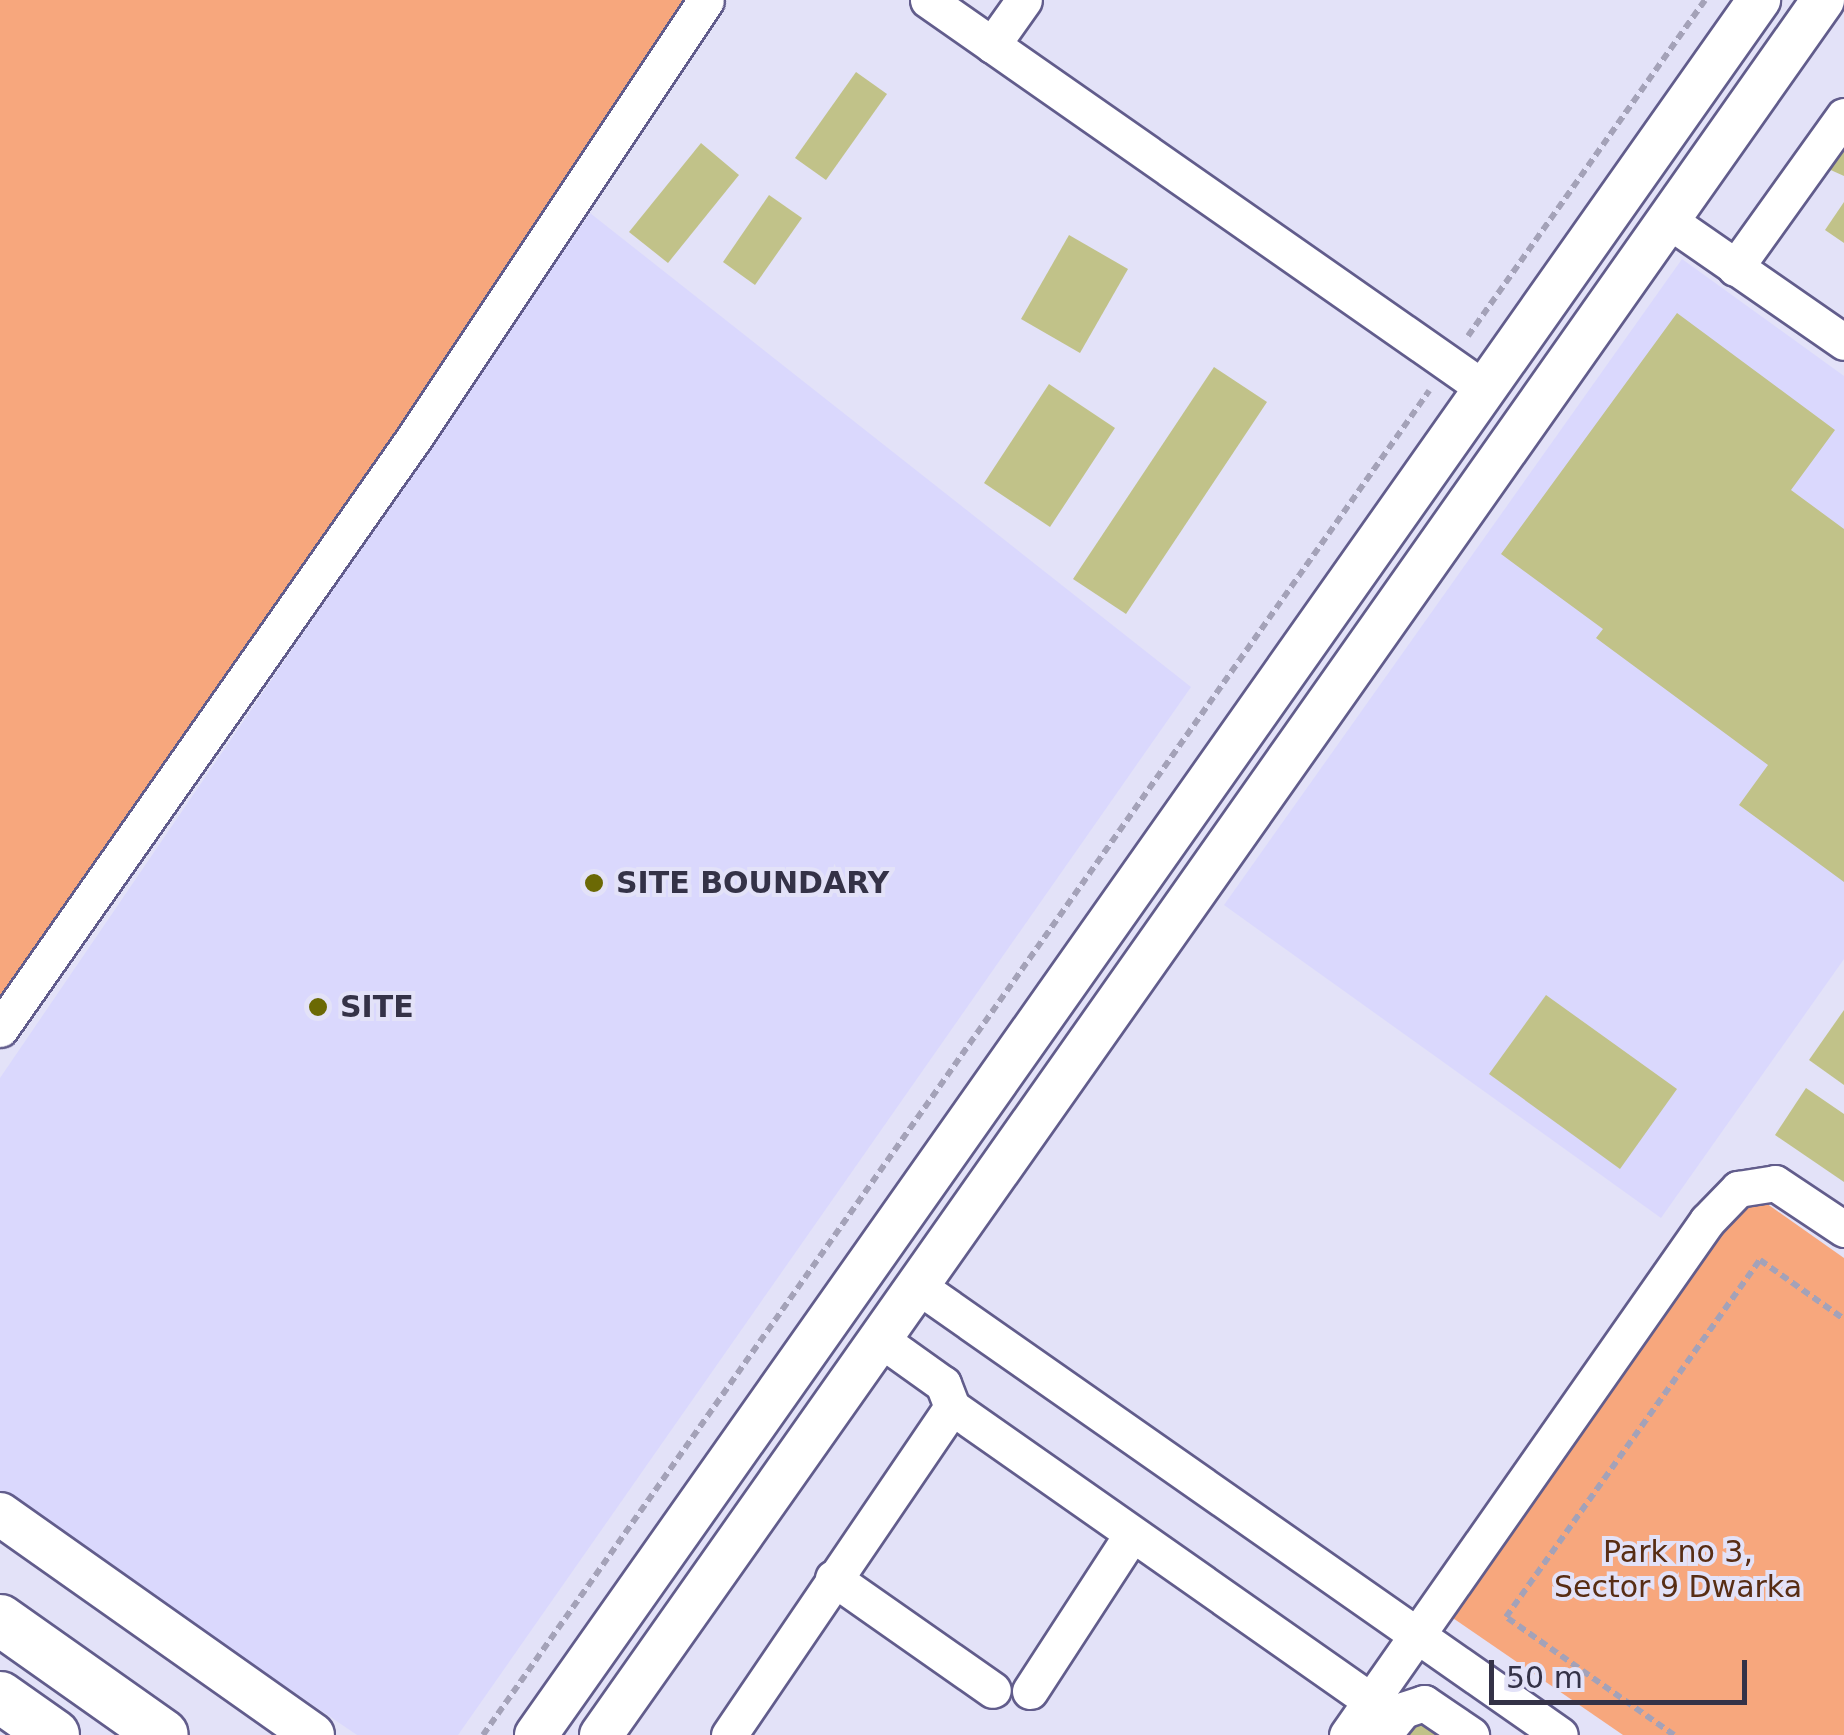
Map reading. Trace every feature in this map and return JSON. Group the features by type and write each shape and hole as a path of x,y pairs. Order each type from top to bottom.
{"main road":[{"path":"0,1620 164,1735"},
{"path":"0,1697 54,1735"}],"street":[{"path":"0,1029 706,0"},
{"path":"928,0 1485,389"},
{"path":"992,45 1024,0"},
{"path":"536,1735 1760,0"},
{"path":"601,1735 1822,0"},
{"path":"1735,268 1844,116"},
{"path":"1668,220 1844,342"},
{"path":"1347,1735 1738,1189 1775,1184 1844,1229"},
{"path":"918,1286 1560,1735"},
{"path":"880,1339 943,1384 952,1407 1371,1701"},
{"path":"730,1735 952,1407"},
{"path":"0,1514 313,1735"},
{"path":"1038,1696 1142,1540"},
{"path":"833,1578 993,1690"},
{"path":"1383,1735 1403,1710 1424,1704 1470,1735"}],"path":[{"path":"483,1735 1705,0"},
{"path":"1674,1735 1506,1617 1760,1260 1844,1319"}],"shaded area":[{"name":"SITE BOUNDARY","path":"590,213 1191,687 458,1735 357,1735 0,1492 0,1078"},
{"path":"1682,259 1844,376 1844,959 1661,1218 1224,905"}],"green space":[{"path":"0,0 704,0 0,1028"},
{"name":"Park no 3, Sector 9 Dwarka","path":"1739,1184 1844,1258 1844,1735 1623,1735 1447,1614"}],"building":[{"path":"856,72 887,94 826,180 795,158"},
{"path":"701,143 739,175 668,263 629,232"},
{"path":"1844,145 1844,176 1813,162"},
{"path":"769,195 802,218 755,285 723,262"},
{"path":"1844,202 1844,243 1825,230"},
{"path":"1069,235 1128,269 1080,353 1021,319"},
{"path":"1677,313 1835,430 1791,490 1844,529 1844,882 1739,805 1768,765 1596,638 1603,629 1501,554"},
{"path":"1214,367 1267,402 1126,614 1073,579"},
{"path":"1049,384 1115,428 1050,527 984,483"},
{"path":"1546,995 1677,1089 1620,1169 1489,1074"},
{"path":"1844,1010 1844,1085 1809,1060"},
{"path":"1806,1088 1844,1114 1844,1182 1775,1135"},
{"path":"1417,1713 1446,1735 1401,1735"}],"place":[{"name":"SITE BOUNDARY","path":"594,883"},
{"name":"SITE","path":"318,1007"}]}
